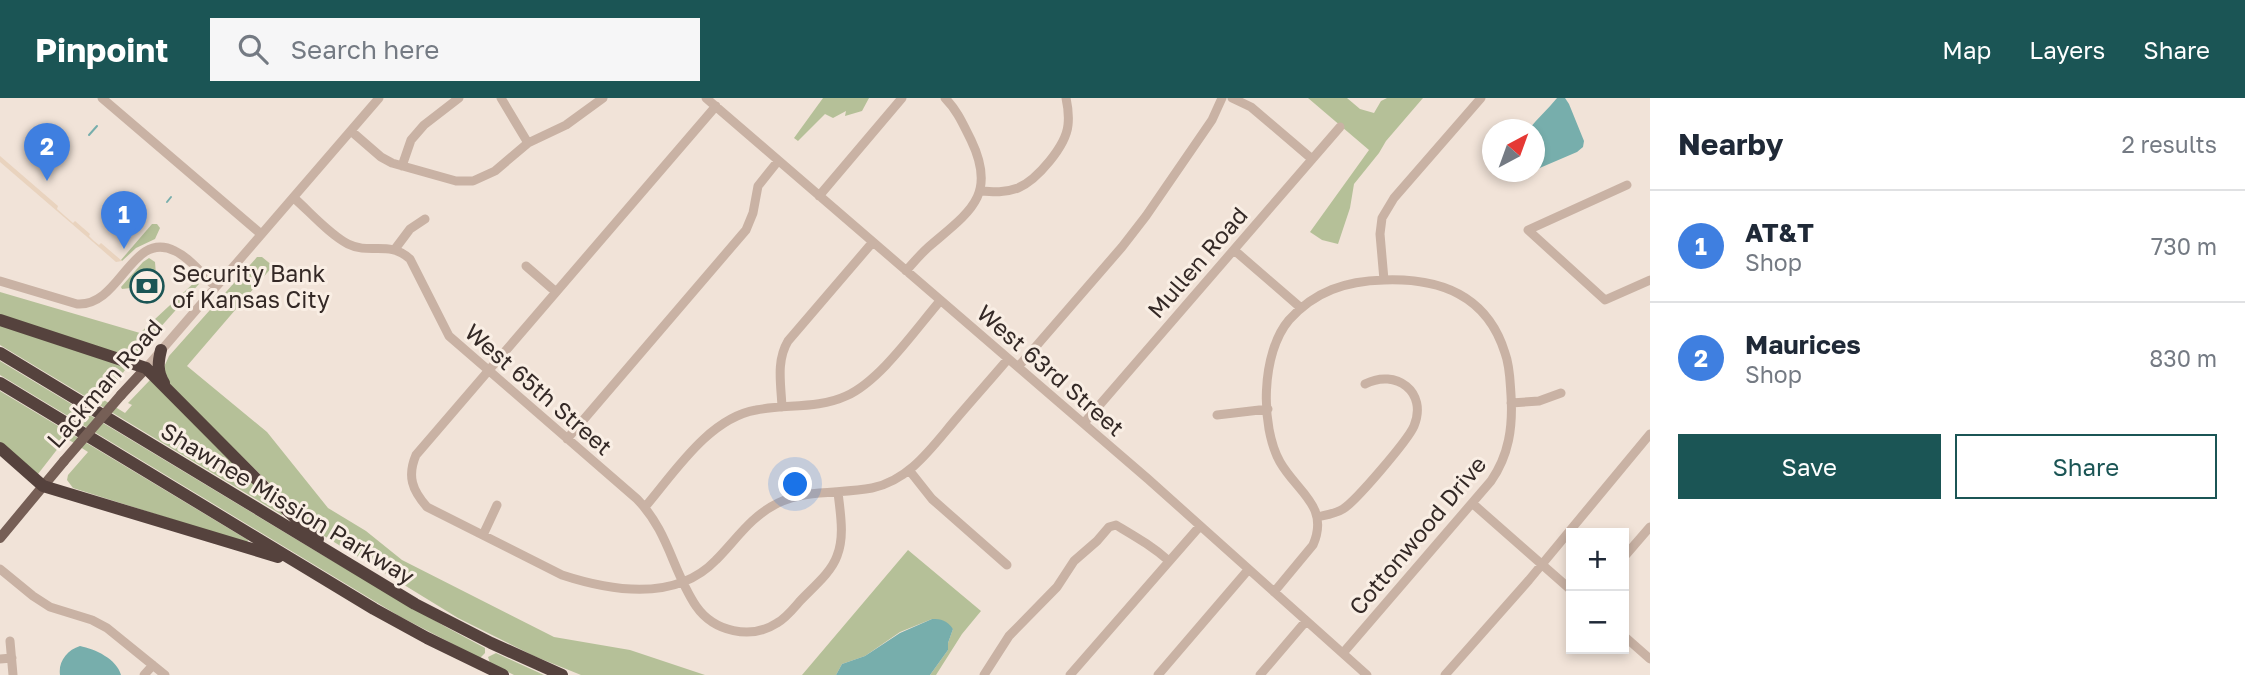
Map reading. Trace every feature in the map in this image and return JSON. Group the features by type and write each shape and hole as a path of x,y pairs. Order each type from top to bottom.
{"highway":[{"path":"0,320 146,368 286,509 339,558"},
{"path":"162,350 158,364 160,376 182,405"},
{"name":"Shawnee Mission Parkway","path":"0,353 456,626 562,675"},
{"name":"Shawnee Mission Parkway","path":"0,383 427,638 503,675"},
{"path":"0,449 43,486 302,565"}],"main road":[{"name":"Lackman Road","path":"0,538 146,368"}],"street":[{"path":"103,98 261,234"},
{"name":"Lackman Road","path":"146,368 379,98"},
{"path":"402,166 411,140 424,125 459,98"},
{"path":"501,98 528,143"},
{"path":"351,131 381,157 402,166 456,181 473,181 495,171 528,143 566,125 603,98"},
{"name":"West 63rd Street","path":"706,98 1083,423 1367,675"},
{"path":"819,196 902,98"},
{"path":"906,271 923,252 964,218 980,191 981,171 976,151 959,117 945,98"},
{"path":"980,191 998,192 1018,188 1038,173 1059,148 1068,128 1066,98"},
{"path":"1018,367 1146,216 1212,120 1222,98"},
{"path":"1232,98 1251,107 1312,159"},
{"path":"1384,280 1380,234 1382,218 1388,207 1481,98"},
{"path":"716,106 416,455 411,483 416,494 427,506 562,575 577,580 646,590 671,587 706,570 754,519 779,502 803,495 872,488 909,470 1008,359"},
{"name":"Mullen Road","path":"1083,423 1340,127"},
{"path":"567,439 746,230 753,213 758,186 778,161"},
{"path":"1627,185 1528,230 1605,300 1650,280"},
{"path":"294,198 347,243 365,248 395,249 410,229 425,219"},
{"path":"782,407 780,368 783,349 872,243"},
{"path":"0,281 77,304 88,304 104,296 140,254 165,248 177,252 216,287"},
{"name":"West 65th Street","path":"395,249 405,254 413,264 449,336 645,507 657,523 693,600 713,623 743,632 766,629 793,610 827,572 838,555 841,537 838,492"},
{"path":"1234,250 1301,308 1286,324 1273,349 1267,380 1268,409 1271,438 1279,461 1315,506 1316,537 1313,545 1274,592"},
{"path":"526,266 556,292"},
{"name":"Cottonwood Drive","path":"1301,308 1333,288 1361,281 1421,280 1441,285 1474,304 1492,326 1506,353 1511,429 1504,457 1491,481 1343,653"},
{"path":"645,507 700,443 724,422 752,410 827,403 860,388 872,379 940,301"},
{"path":"1317,517 1334,513 1350,503 1414,427 1417,417 1415,399 1407,386 1394,379 1383,378 1365,384"},
{"path":"1511,403 1539,401 1561,393"},
{"path":"1217,415 1268,409"},
{"path":"1445,675 1529,580 1650,434"},
{"path":"909,470 932,499 1007,565"},
{"path":"1472,503 1566,586"},
{"path":"482,535 497,505"},
{"path":"984,675 1009,636 1058,587 1081,554 1109,527 1116,525 1139,538 1169,561"},
{"path":"1070,675 1200,526"},
{"path":"1629,551 1650,527"},
{"path":"0,569 50,607 107,628 165,675"},
{"path":"1157,675 1248,570"},
{"path":"1260,675 1306,621"},
{"path":"1629,640 1650,659"},
{"path":"10,641 13,675"},
{"path":"0,659 12,658"},
{"path":"144,675 153,665"}],"green space":[{"path":"823,98 869,98 862,111 845,116 846,111 833,118 825,114 798,141 794,138"},
{"path":"1308,98 1347,98 1360,109 1374,113 1381,101 1387,98 1423,98 1354,184 1350,208 1338,244 1322,240 1310,232 1369,150"},
{"path":"152,224 157,224 160,228 155,239 136,248 122,261 121,260"},
{"path":"257,257 262,257 273,266 187,366 267,432 328,508 366,531 402,560 554,637 630,650 705,675 581,675 534,656 458,618 321,534 168,384 164,367 169,356"},
{"path":"149,258 155,262 156,275 152,275 152,272 140,272 140,282 131,288 122,289 121,287"},
{"path":"197,280 199,284 133,358 0,318 0,292 140,333"},
{"path":"0,325 121,364 125,370 109,392 106,390 99,397 125,413 132,405 128,403 150,380 285,511 282,515 0,345"},
{"path":"0,361 319,553 485,648 485,653 480,658 399,616 0,375"},
{"path":"0,391 248,540 247,543 73,488 67,480 68,475 88,452 66,438 38,474 0,442"},
{"path":"908,550 981,611 962,634 936,675 930,675 948,650 953,629 932,619 900,632 865,656 842,664 836,675 802,675"},
{"path":"496,653 544,675 514,675 490,663 488,657"}],"shaded area":[{"path":"0,156 58,206 57,209 73,223 75,221 94,241 99,245 101,243 122,261 116,262 0,162"}],"water":[{"path":"1557,98 1565,98 1584,141 1583,147 1545,166 1545,119 1538,119"},
{"path":"932,619 944,621 953,629 948,650 930,675 836,675 842,664 865,656 900,633"},
{"path":"80,646 99,652 115,664 121,675 60,675 64,657"}],"waterway":[{"path":"89,135 97,126"},
{"path":"167,202 171,197"}],"place":[{"name":"Maurices","path":"47,181"},
{"name":"AT&T","path":"124,249"},
{"name":"Security Bank of Kansas City","path":"147,286"}]}
